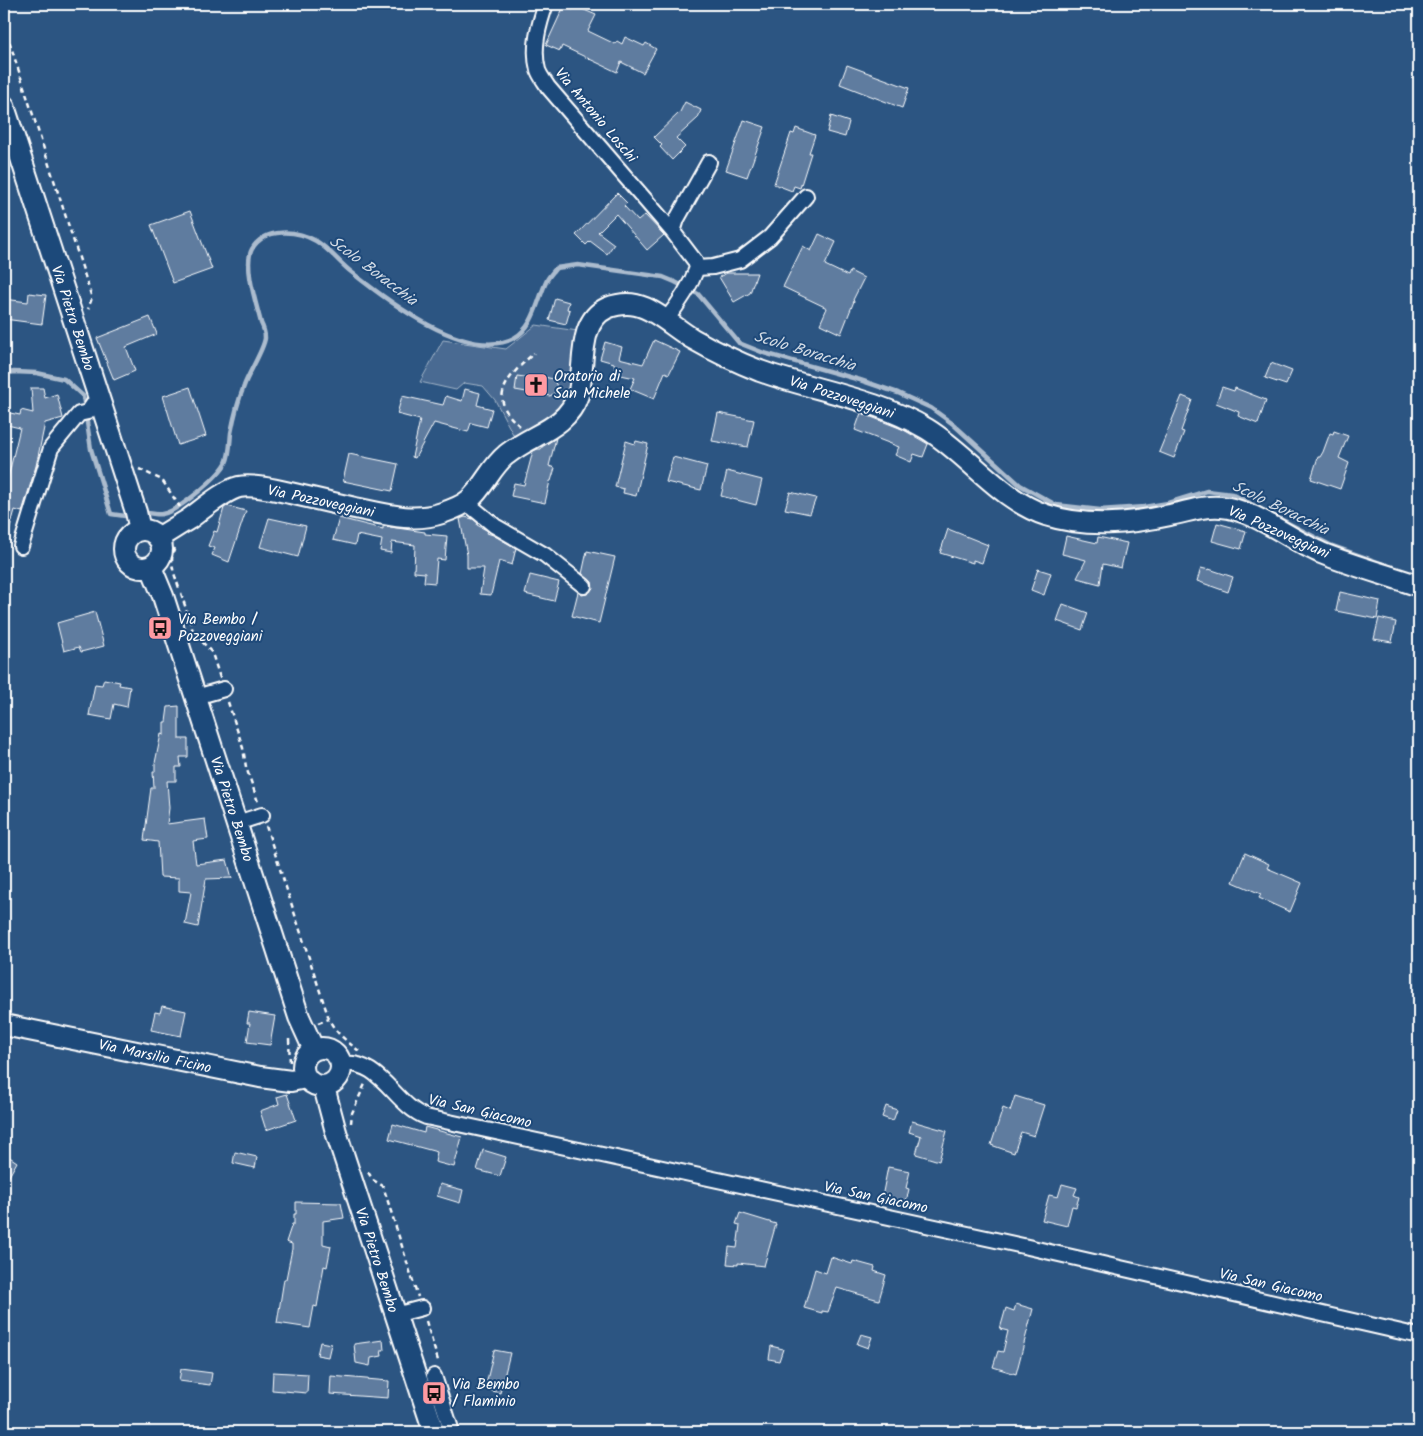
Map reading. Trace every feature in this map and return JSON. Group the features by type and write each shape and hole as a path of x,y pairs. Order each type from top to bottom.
{"street":[{"name":"Via Antonio Loschi","path":"546,4 537,33 536,55 538,70 548,87 695,260 695,273"},
{"name":"Via Pietro Bembo","path":"4,106 89,408 136,512 149,534"},
{"path":"673,232 677,220 709,162"},
{"path":"670,316 695,273 740,260 770,237 806,196"},
{"name":"Via Pozzoveggiani","path":"149,534 239,487 269,488 396,517 424,517 467,503 501,459 518,445 553,428 568,415 578,396 584,345 590,324 604,309 621,304 636,305 670,316 721,354 759,370 866,402 893,412 924,427 945,441 1007,493 1028,508 1046,515 1070,520 1116,523 1220,506 1235,509 1319,552 1419,586"},
{"path":"21,546 52,448 89,408"},
{"path":"467,503 495,526 545,555 584,586"},
{"path":"132,533 149,534 161,545 162,551 157,562 151,567 141,569 130,563 124,548 128,537 132,533"},
{"name":"Via Pietro Bembo","path":"151,567 210,693 250,818 299,1017 314,1050"},
{"name":"Via Marsilio Ficino","path":"4,1024 260,1077 291,1081 306,1078"},
{"path":"324,1048 333,1052 340,1059 341,1064 339,1076 330,1085 324,1087 314,1085 306,1078 303,1065 307,1056 314,1050 324,1048"},
{"name":"Via San Giacomo","path":"341,1064 353,1064 375,1072 406,1105 426,1117 1028,1247 1419,1336"},
{"name":"Via Pietro Bembo","path":"324,1087 339,1141 409,1311 434,1432"},
{"path":"437,1372 452,1432"}],"path":[{"path":"4,26 92,298 85,316"},
{"path":"532,437 509,417 504,406 503,389 512,373 534,353"},
{"path":"139,469 162,480 174,499"},
{"path":"180,542 172,554 172,567 193,631 212,653 210,693 243,748 250,818 329,1019 333,1027 360,1051 361,1056"},
{"path":"288,1068 290,1063 289,1033"},
{"path":"351,1124 352,1113 368,1077"},
{"path":"362,1166 374,1180 383,1186 409,1311 437,1372"}],"shaded area":[{"path":"536,325 578,331 573,388 559,415 515,438 495,400 483,386 464,383 456,390 420,382 443,340 506,349"}],"building":[{"path":"564,6 573,10 575,6 596,15 588,31 615,44 617,41 622,44 625,37 644,46 646,43 656,49 643,73 621,62 617,72 562,46 560,51 546,45"},
{"path":"847,65 909,88 902,108 840,84"},
{"path":"685,102 701,110 698,118 676,138 685,147 672,160 654,137 680,112"},
{"path":"831,116 849,122 845,137 827,132"},
{"path":"744,120 765,127 747,177 726,170"},
{"path":"796,128 815,135 800,188 794,186 792,191 774,184 791,133 794,134"},
{"path":"617,193 627,203 624,206 638,221 645,215 664,235 647,250 616,214 598,232 614,244 607,254 590,241 586,245 576,235"},
{"path":"190,211 212,269 173,283 151,225"},
{"path":"819,234 836,242 825,265 848,276 850,271 864,278 853,300 841,334 820,324 827,308 783,287 803,246 811,251"},
{"path":"727,273 757,273 750,293 734,302 719,277"},
{"path":"29,293 46,295 42,324 4,319 4,299 28,302"},
{"path":"555,298 569,302 567,309 570,310 566,324 549,320"},
{"path":"150,317 157,334 126,347 135,371 114,380 97,338"},
{"path":"654,340 680,352 669,374 665,372 654,399 630,389 635,378 616,374 614,363 600,359 605,342 622,347 619,358 643,364"},
{"path":"1271,363 1292,371 1286,385 1265,378"},
{"name":"Oratorio di San Michele","path":"517,376 540,379 540,376 553,379 558,388 550,396 515,390"},
{"path":"190,387 206,436 178,445 163,396"},
{"path":"1222,387 1234,391 1235,388 1266,400 1258,424 1238,416 1239,412 1216,403"},
{"path":"31,388 43,388 45,398 57,394 63,418 45,423 36,466 22,512 15,510 7,539 4,538 4,494 20,428 7,425 10,413 20,415 21,410 33,413"},
{"path":"465,389 480,393 477,405 492,409 487,427 471,423 468,432 434,423 415,458 412,457 420,420 397,414 402,396 443,405 446,396 462,401"},
{"path":"1182,396 1192,400 1181,431 1184,432 1174,458 1159,452"},
{"path":"718,413 754,420 748,447 712,441"},
{"path":"861,413 902,429 928,444 923,457 914,454 911,462 895,455 899,447 855,430"},
{"path":"1334,431 1348,436 1339,458 1349,463 1340,489 1311,479 1318,457 1323,452 1330,433 1333,434"},
{"path":"556,438 549,466 555,468 545,503 511,496 514,483 524,485 533,451 541,449"},
{"path":"626,441 635,444 636,441 648,444 636,496 623,493 624,489 615,487"},
{"path":"349,454 398,464 392,491 343,481"},
{"path":"673,457 707,466 701,490 666,482"},
{"path":"727,471 762,480 756,505 721,496"},
{"path":"790,492 816,498 810,514 785,509"},
{"path":"227,506 246,511 229,562 212,555 215,548 208,546 214,531 217,532 224,508"},
{"path":"465,517 473,519 478,523 477,525 488,531 487,533 516,548 512,565 499,561 491,595 480,594 484,568 467,568 467,555 460,519"},
{"path":"269,518 306,526 298,557 260,547"},
{"path":"339,518 383,529 383,526 447,536 445,560 437,559 435,583 424,582 425,573 414,572 415,545 392,542 391,553 380,551 382,540 357,535 355,545 333,540"},
{"path":"1217,523 1246,531 1241,549 1212,541"},
{"path":"948,529 988,545 982,563 973,560 973,563 940,553"},
{"path":"1066,536 1097,543 1098,537 1127,543 1121,568 1103,564 1100,584 1077,578 1086,560 1062,554"},
{"path":"587,551 615,557 599,623 572,616 578,592 582,595 587,594 593,588 592,582 582,574"},
{"path":"1201,568 1233,577 1228,592 1197,581"},
{"path":"1038,569 1051,573 1044,595 1031,590"},
{"path":"530,575 559,582 554,601 525,594"},
{"path":"1340,592 1380,601 1377,619 1336,611"},
{"path":"1063,604 1088,613 1082,630 1057,621"},
{"path":"95,612 104,646 81,652 79,647 64,651 57,623"},
{"path":"1379,618 1396,622 1392,642 1374,639"},
{"path":"104,679 120,682 119,685 130,687 127,707 114,704 111,719 89,715 95,684 102,685"},
{"path":"179,706 179,739 188,739 188,757 180,757 181,767 176,767 176,781 167,781 169,808 167,824 205,819 208,839 193,841 196,864 227,860 232,878 206,879 198,927 185,924 191,892 179,891 179,878 160,877 158,842 144,840 151,788 154,788 153,772 155,772 161,734 164,735 164,722 166,722 168,707"},
{"path":"1245,853 1269,864 1267,868 1302,883 1290,912 1259,898 1261,894 1233,882"},
{"path":"162,1006 186,1011 181,1036 151,1030 155,1012 160,1013"},
{"path":"249,1012 275,1016 270,1045 247,1042 250,1023 247,1023"},
{"path":"287,1094 296,1120 266,1130 260,1111 279,1104 277,1097"},
{"path":"1015,1096 1044,1105 1034,1136 1021,1132 1014,1153 991,1145 1003,1108 1010,1111"},
{"path":"886,1106 897,1110 893,1121 882,1117"},
{"path":"912,1121 947,1131 939,1161 916,1154 921,1136 909,1132"},
{"path":"393,1124 424,1133 425,1127 462,1137 454,1167 435,1162 437,1152 389,1139"},
{"path":"483,1150 506,1157 500,1176 477,1170"},
{"path":"235,1152 257,1157 255,1168 233,1163"},
{"path":"8,1156 17,1162 4,1185 4,1164"},
{"path":"888,1167 910,1171 906,1188 909,1189 906,1202 882,1197"},
{"path":"440,1184 463,1190 460,1203 437,1196"},
{"path":"1062,1184 1077,1188 1074,1195 1079,1197 1076,1207 1072,1206 1067,1226 1042,1220 1049,1195 1058,1197"},
{"path":"296,1202 341,1203 344,1218 323,1221 323,1244 331,1246 327,1267 324,1266 317,1307 314,1306 310,1328 277,1323 284,1279 286,1279 292,1249 292,1244 286,1242 292,1224 294,1224"},
{"path":"740,1213 776,1224 764,1266 738,1263 738,1265 727,1264 729,1247 737,1248 740,1225 736,1224"},
{"path":"831,1257 852,1264 853,1261 875,1267 874,1271 886,1275 879,1300 837,1288 828,1312 822,1311 822,1313 804,1308 815,1269 826,1273"},
{"path":"1016,1304 1033,1309 1016,1374 993,1367 998,1351 1003,1352 1008,1331 1000,1329 1006,1308 1014,1311"},
{"path":"861,1334 872,1337 868,1348 857,1344"},
{"path":"383,1340 384,1350 381,1350 382,1356 371,1358 370,1366 356,1363 354,1344"},
{"path":"320,1342 331,1344 328,1357 317,1355"},
{"path":"771,1346 783,1349 779,1361 769,1359"},
{"path":"494,1350 510,1353 500,1393 485,1389"},
{"path":"181,1369 212,1373 210,1385 179,1381"},
{"path":"273,1372 308,1374 307,1393 272,1390"},
{"path":"331,1376 389,1381 388,1398 330,1394"}],"waterway":[{"name":"Scolo Boracchia","path":"147,513 162,514 178,507 207,484 226,463 238,403 265,338 252,286 249,265 250,256 252,249 265,237 273,234 291,233 308,237 321,244 350,271 405,311 451,335 473,342 495,343 514,338 521,333 531,320 547,280 556,268 578,265 663,277 698,294 739,343 764,353 860,380 898,393 931,408 953,424 1020,485 1056,505 1100,510 1144,507 1168,503 1207,491 1232,494 1330,545 1392,567"},
{"name":"Scolo Boracchia","path":"4,374 14,372 37,373 64,379 83,396 91,449 111,514 125,516"}],"place":[{"name":"Oratorio di San Michele","path":"536,385"},
{"name":"Via Bembo / Pozzoveggiani","path":"160,628"},
{"name":"Via Bembo / Flaminio","path":"434,1393"}]}
